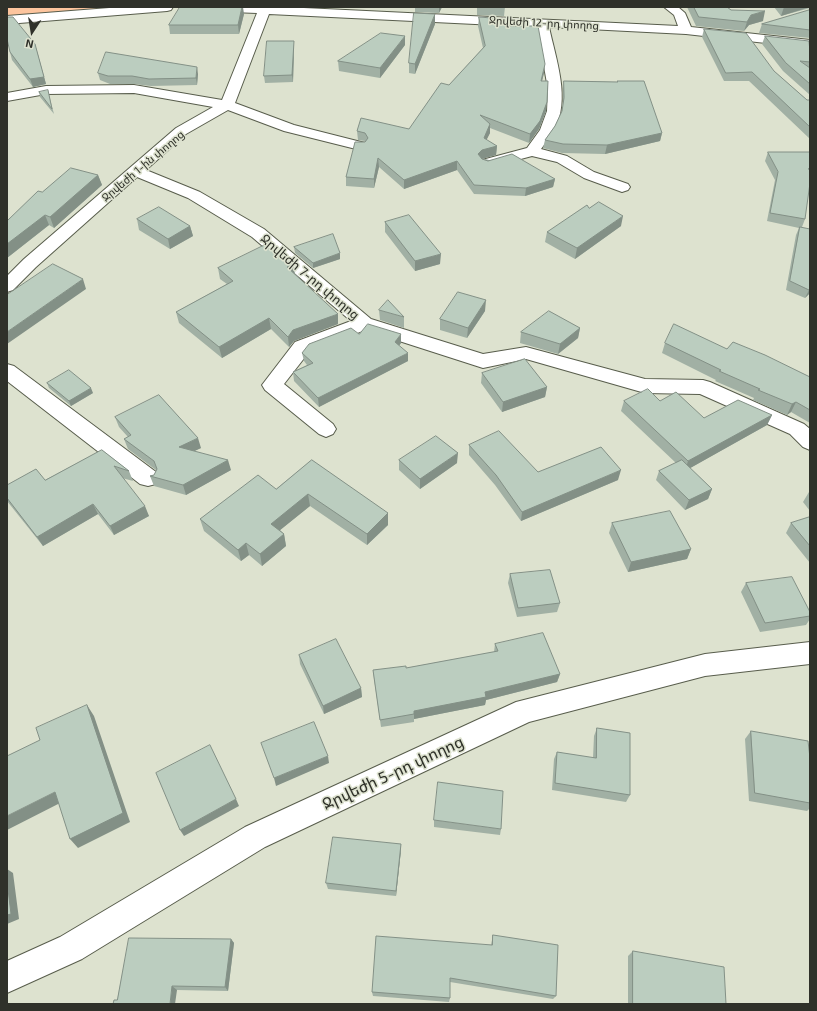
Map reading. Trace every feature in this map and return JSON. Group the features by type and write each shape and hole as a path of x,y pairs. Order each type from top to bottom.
{"street":[{"path":"7,20 77,10 167,7"},
{"name":"Ջրվեժի 12-րդ փողոց","path":"206,7 264,11 368,10 686,30 810,44"},
{"path":"670,7 679,13 686,30"},
{"path":"227,105 264,11"},
{"path":"532,151 547,131 554,112 555,89 542,22"},
{"path":"758,51 749,38 753,29 760,27"},
{"path":"7,97 46,90 134,89 227,105 289,128 360,146"},
{"name":"Ջրվեժի 1-ին փողոց","path":"7,286 30,263 181,131 227,105"},
{"path":"487,163 532,151 562,159 589,175 622,187"},
{"name":"Ջրվեժի 7-րդ փողոց","path":"135,171 194,195 258,233 364,323 483,362 526,353 645,386 703,387 798,429 810,442"},
{"path":"326,429 272,385 302,348 364,323"},
{"path":"7,371 148,478"},
{"name":"Ջրվեժի 5-րդ փողոց","path":"7,977 71,948 255,837 525,711 705,665 810,653"}],"shaded area":[{"path":"7,7 119,7 7,18"}],"building":[{"path":"180,7 242,7 238,25 169,25"},
{"path":"694,7 727,7 731,10 765,11 751,15 747,22 699,17"},
{"path":"810,10 810,30 762,24"},
{"path":"414,13 435,14 415,64 409,63"},
{"path":"7,17 13,17 35,44 44,77 30,79 10,52 7,39"},
{"path":"479,17 505,19 505,26 538,26 545,64 541,81 548,81 547,102 540,121 530,134 480,115 490,124 484,138 497,146 482,150 478,154 482,159 488,161 512,154 555,179 526,188 474,185 457,161 404,180 378,158 374,179 346,177 355,142 365,142 368,138 365,133 357,131 361,118 409,129 441,83 449,85 485,46"},
{"path":"704,29 746,33 774,71 807,100 810,100 810,127 752,72 726,73"},
{"path":"381,33 405,36 380,68 338,61"},
{"path":"765,36 809,41 810,62 800,61 810,68 810,84 786,63"},
{"path":"267,41 294,41 292,75 264,76"},
{"path":"106,52 197,67 196,78 149,79 132,76 108,76 98,73"},
{"path":"564,81 644,81 662,133 607,145 563,144 545,140 555,126 562,111"},
{"path":"48,90 52,109 39,92"},
{"path":"768,152 810,152 810,168 808,169 810,169 810,183 805,219 770,213 778,172"},
{"path":"71,168 98,175 50,217 45,215 7,244 7,221 38,191 42,192"},
{"path":"599,202 623,216 577,248 547,232 587,205 589,208"},
{"path":"159,207 190,226 168,239 137,219"},
{"path":"409,215 441,254 415,261 385,222"},
{"path":"800,227 810,229 809,290 790,281"},
{"path":"333,234 340,253 313,263 294,247"},
{"path":"265,245 271,250 274,249 293,265 287,267 338,314 293,330 288,337 269,318 219,347 176,312 233,281 218,268"},
{"path":"53,264 83,279 7,332 7,295"},
{"path":"458,292 486,300 468,328 440,319"},
{"path":"388,300 404,317 379,310"},
{"path":"549,311 580,328 560,344 521,332"},
{"path":"368,324 401,334 395,342 408,353 318,398 293,372 313,363 302,353 309,344 351,328 359,334"},
{"path":"674,324 727,349 733,342 765,355 810,377 810,410 796,402 792,404 758,390 760,389 719,371 721,370 665,343"},
{"path":"525,359 547,387 503,402 482,373"},
{"path":"69,370 91,388 69,401 47,383"},
{"path":"648,389 660,401 676,392 704,418 738,400 772,415 688,461 624,401"},
{"path":"159,395 198,438 179,447 228,460 183,485 150,476 154,475 157,469 154,461 124,439 131,435 115,417"},
{"path":"499,431 538,472 601,447 621,470 522,512 496,475 469,445"},
{"path":"436,436 458,453 420,479 399,460"},
{"path":"102,450 129,471 114,466 145,506 110,526 93,504 37,537 7,498 7,485 36,469 45,480"},
{"path":"312,460 388,513 367,534 308,494 271,524 284,534 260,554 246,543 238,550 200,519 258,475 276,489"},
{"path":"682,460 712,489 689,500 659,471"},
{"path":"670,511 691,549 631,562 612,523"},
{"path":"810,517 810,546 791,523"},
{"path":"550,570 560,603 518,608 510,574"},
{"path":"792,577 810,612 810,616 765,623 746,583"},
{"path":"543,633 560,674 485,692 486,697 414,711 414,714 380,720 373,670 406,666 406,668 498,651 495,644"},
{"path":"336,639 361,688 323,706 299,655"},
{"path":"87,705 123,813 70,839 55,792 7,816 7,756 40,740 36,728"},
{"path":"314,722 328,756 274,778 261,743"},
{"path":"597,728 630,733 630,795 555,783 557,752 596,758"},
{"path":"751,731 808,741 810,758 810,803 755,793"},
{"path":"210,745 236,799 180,830 156,773"},
{"path":"438,782 503,791 501,829 434,820"},
{"path":"333,837 401,844 396,891 326,883"},
{"path":"7,881 11,914 7,915"},
{"path":"493,935 558,945 556,996 450,978 450,998 372,992 376,936 492,945"},
{"path":"129,938 231,939 225,987 172,986 170,1004 113,1004 114,1000 117,1000"},
{"path":"633,951 724,967 726,1004 633,1004"}]}
